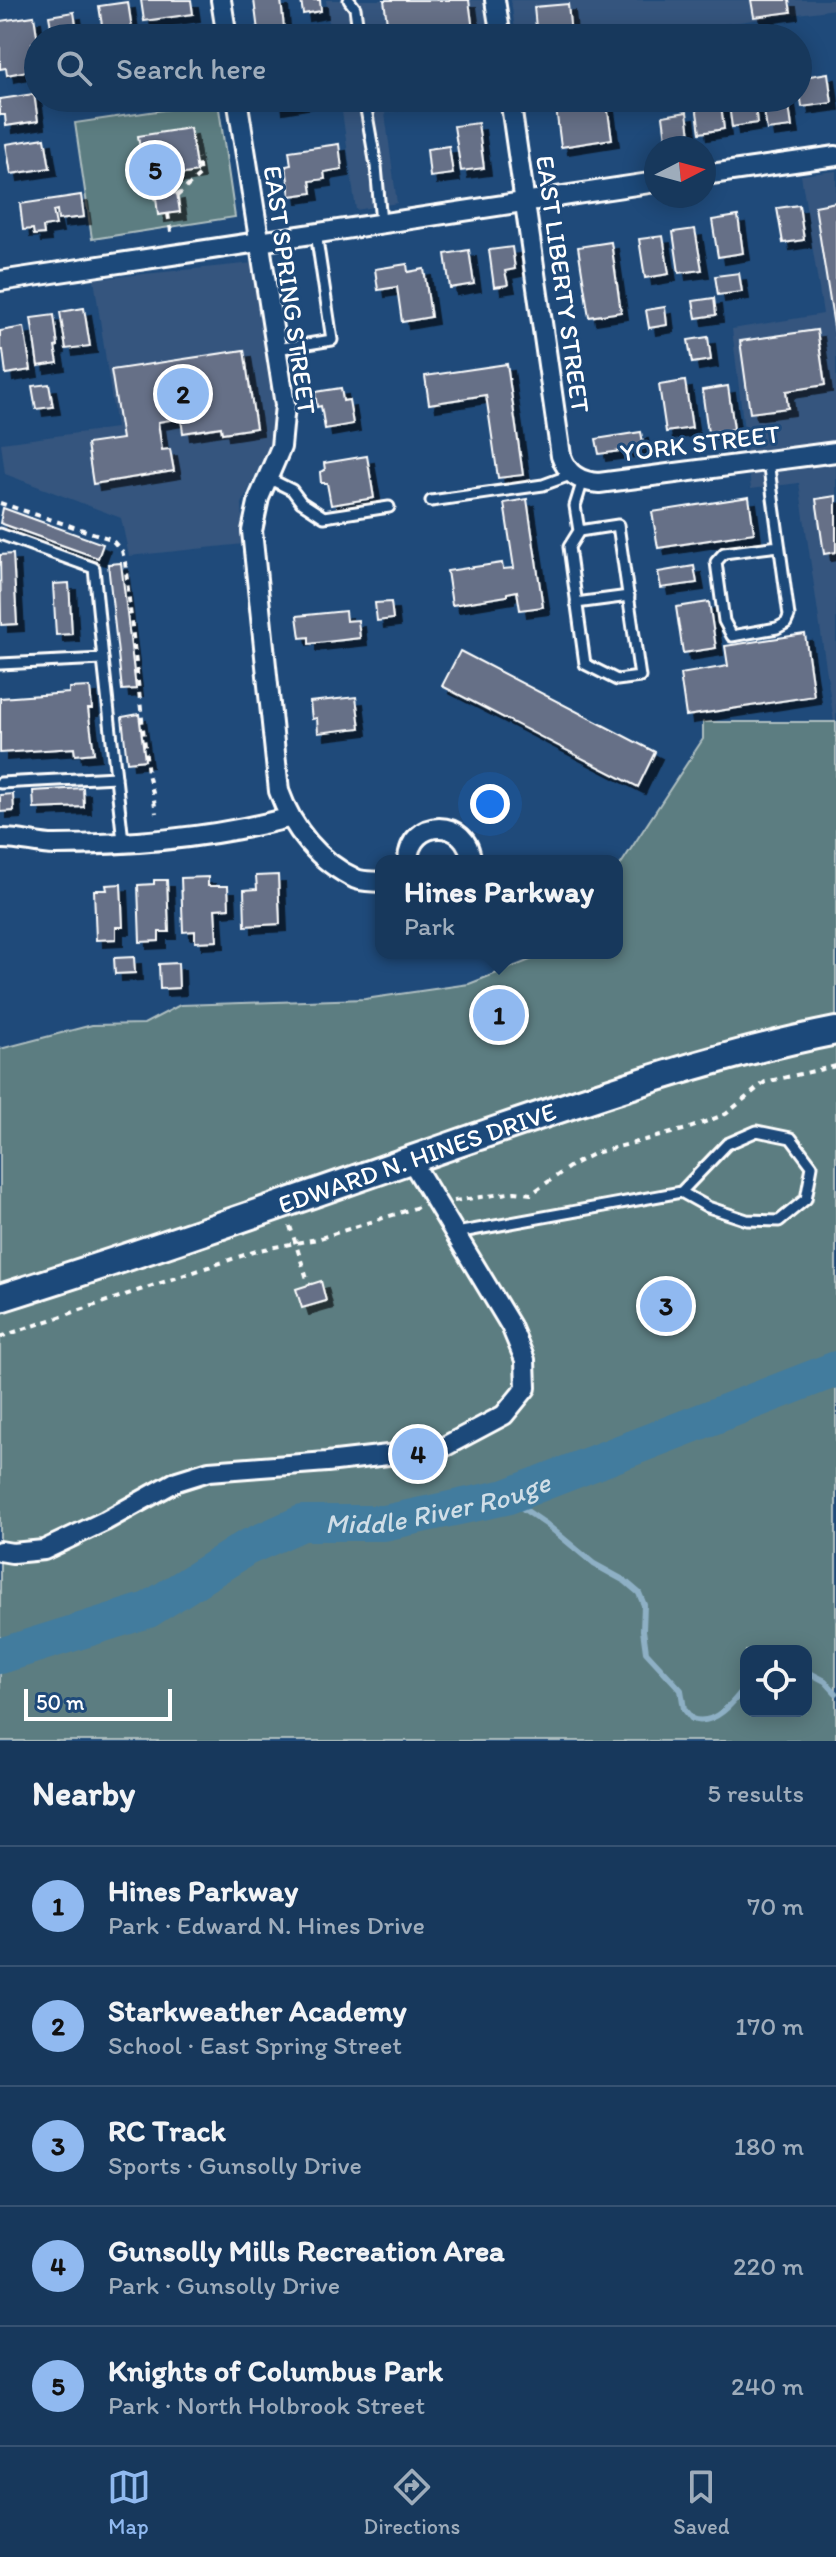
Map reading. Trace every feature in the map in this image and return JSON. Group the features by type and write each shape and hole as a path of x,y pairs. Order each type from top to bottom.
{"street":[{"path":"221,0 225,24"},
{"path":"495,0 499,24"},
{"name":"EAST SPRING STREET","path":"239,112 285,405 281,447 259,498 252,531 279,791 288,818 316,852 358,880 375,881"},
{"name":"EAST LIBERTY STREET","path":"512,112 561,456 564,464 578,477"},
{"path":"716,173 836,156"},
{"path":"0,281 644,184"},
{"name":"YORK STREET","path":"578,477 599,483 836,452"},
{"path":"0,839 53,845 123,841 247,829 288,818"},
{"path":"409,855 410,846 416,838 435,827 455,832 464,839 470,855"},
{"name":"EDWARD N. HINES DRIVE","path":"0,1298 653,1079 759,1048 836,1031"},
{"path":"0,1551 44,1550 177,1481 209,1471 440,1449 504,1415 526,1388 525,1360 511,1326 411,1160"}],"lane":[{"path":"349,0 355,8 357,24"},
{"path":"366,112 376,166 381,223"},
{"path":"276,349 332,340 316,233"},
{"path":"768,461 789,616 786,623 777,628 732,636 724,621 716,562 724,553 779,546"},
{"path":"431,501 578,477 575,506 579,531 569,547 585,664 617,680 640,677 618,525 579,531"},
{"path":"268,478 292,490 301,502 324,517 389,507"},
{"path":"0,534 94,568 123,841"},
{"path":"576,603 629,596"},
{"path":"0,664 103,659"},
{"path":"0,783 116,777"},
{"path":"456,1233 681,1192 727,1144 757,1131 791,1138 812,1166 806,1199 779,1221 747,1220 708,1207 681,1192"}],"path":[{"path":"177,196 200,175 198,158"},
{"path":"135,182 156,199"},
{"path":"186,188 192,192"},
{"path":"283,1204 309,1285"}],"shaded area":[{"path":"326,0 486,0 490,24 329,24"},
{"path":"511,0 836,0 836,9 724,24 514,24"},
{"path":"342,112 391,112 385,113 397,203 356,210"},
{"path":"836,171 834,722 799,483 751,489 732,329 823,314 801,175"},
{"path":"254,263 274,383 276,429 242,504 244,544 129,556 121,518 5,474 1,443 116,428 94,279"}],"green space":[{"path":"150,112 219,112 235,217 92,239 75,123"},
{"path":"703,722 836,722 836,1741 0,1741 0,1049 92,1025 144,1024 180,1005 365,999 469,984 533,959 623,959 623,861 703,739"}],"building":[{"path":"141,0 191,0 193,14 144,21"},
{"path":"254,0 281,0 284,24 257,24"},
{"path":"301,0 320,0 321,11 303,14"},
{"path":"384,0 469,0 472,24 387,24"},
{"path":"751,0 789,0 791,12 754,17"},
{"path":"128,2 131,24 102,24 99,6"},
{"path":"568,4 570,24 536,24 534,7"},
{"path":"74,12 76,24 50,24 49,16"},
{"path":"34,16 35,24 24,24 24,72 7,75 6,68 0,69 0,21"},
{"path":"828,73 832,103 812,106 812,76"},
{"path":"24,95 24,112 37,112 38,121 6,126 5,115 0,115 0,99"},
{"path":"557,112 608,112 612,139 561,147"},
{"path":"687,112 690,136 666,136 663,116"},
{"path":"697,112 722,112 724,129 700,133"},
{"path":"730,112 756,112 757,123 732,127"},
{"path":"764,112 790,112 792,127 767,130"},
{"path":"478,123 484,168 461,171 454,126"},
{"path":"190,128 197,172 155,179 153,166 143,168 138,136"},
{"path":"45,138 50,168 11,174 6,144"},
{"path":"339,144 342,169 324,172 325,179 310,181 312,193 290,196 286,166 291,165 289,151"},
{"path":"449,146 453,174 430,177 427,149"},
{"path":"177,193 180,212 158,215 156,197"},
{"path":"81,195 84,217 58,220 57,210 53,211 56,225 43,227 44,234 34,235 33,229 23,230 20,204"},
{"path":"836,202 836,339 815,206"},
{"path":"799,205 804,240 783,243 777,208"},
{"path":"738,216 743,253 718,257 712,220"},
{"path":"695,229 702,270 679,273 673,232"},
{"path":"663,236 669,274 645,278 639,239"},
{"path":"611,242 621,312 589,317 578,247"},
{"path":"512,247 515,269 505,271 508,285 494,287 489,250"},
{"path":"469,250 474,284 450,288 445,254"},
{"path":"407,264 408,272 424,269 431,317 402,322 397,287 378,290 375,269"},
{"path":"739,273 742,292 718,295 715,276"},
{"path":"714,298 716,315 696,318 693,301"},
{"path":"665,307 667,325 649,328 646,310"},
{"path":"84,308 90,346 66,349 60,312"},
{"path":"54,315 58,363 38,366 31,318"},
{"path":"24,327 31,370 6,374 3,350 0,350 0,331"},
{"path":"817,330 825,385 786,391 788,408 750,413 740,341"},
{"path":"708,337 711,360 692,363 688,340"},
{"path":"244,350 256,428 222,433 221,427 183,433 181,418 158,422 162,450 170,449 174,471 93,484 87,444 122,439 111,370"},
{"path":"507,364 523,475 498,478 486,395 429,404 425,376"},
{"path":"685,381 692,428 666,432 659,385"},
{"path":"49,384 53,407 36,409 32,386"},
{"path":"728,386 734,429 708,433 702,390"},
{"path":"341,388 343,401 349,400 353,424 325,429 315,392"},
{"path":"641,432 644,448 599,454 596,439"},
{"path":"367,456 374,498 331,505 327,483 321,483 320,472 325,470 324,463"},
{"path":"836,496 836,552 824,554 816,499"},
{"path":"749,497 754,533 658,548 652,512"},
{"path":"527,499 543,607 520,610 517,591 507,593 507,596 452,605 447,571 502,563 503,569 514,568 504,503"},
{"path":"3,508 103,544 98,558 0,523"},
{"path":"13,554 17,624 1,625 0,555"},
{"path":"121,563 136,689 122,690 108,564"},
{"path":"694,566 697,583 661,588 658,572"},
{"path":"69,583 72,634 56,635 53,584"},
{"path":"391,602 393,619 377,621 375,603"},
{"path":"709,602 716,648 683,653 676,607"},
{"path":"345,611 346,621 358,620 360,638 309,644 309,637 300,638 297,616"},
{"path":"805,634 814,696 686,716 680,674 728,666 725,646"},
{"path":"460,651 655,752 638,787 442,686"},
{"path":"90,687 92,709 88,709 94,753 75,755 74,748 0,753 0,698 69,693 69,688"},
{"path":"356,697 360,728 318,733 317,718 312,719 310,702"},
{"path":"139,714 145,760 127,762 122,717"},
{"path":"83,788 84,807 34,809 33,791"},
{"path":"13,794 14,811 0,812 0,795"},
{"path":"278,875 280,924 245,926 244,890 257,889 256,876"},
{"path":"208,877 208,886 228,886 229,908 215,909 217,941 195,942 195,931 183,932 181,878"},
{"path":"154,880 167,880 169,932 159,932 159,941 140,942 138,885 154,884"},
{"path":"121,884 123,927 116,927 116,939 96,940 94,890 107,890 106,885"},
{"path":"134,957 135,973 115,974 114,958"},
{"path":"178,963 179,988 160,989 159,964"},
{"path":"321,1281 326,1301 302,1308 296,1289"}],"waterway":[{"name":"Middle River Rouge","path":"0,1656 148,1610 246,1548 302,1523 384,1523 506,1497 836,1369"},
{"path":"506,1497 546,1524 594,1564 625,1581 639,1593 644,1605 646,1652 681,1690 684,1709 692,1719 700,1721 716,1716 740,1693"},
{"path":"812,1674 825,1681 836,1693"}],"place":[{"name":"Knights of Columbus Park","path":"155,170"},
{"name":"Starkweather Academy","path":"183,394"},
{"name":"Hines Parkway","path":"499,1015"},
{"name":"RC Track","path":"666,1306"},
{"name":"Gunsolly Mills Recreation Area","path":"418,1454"}]}
